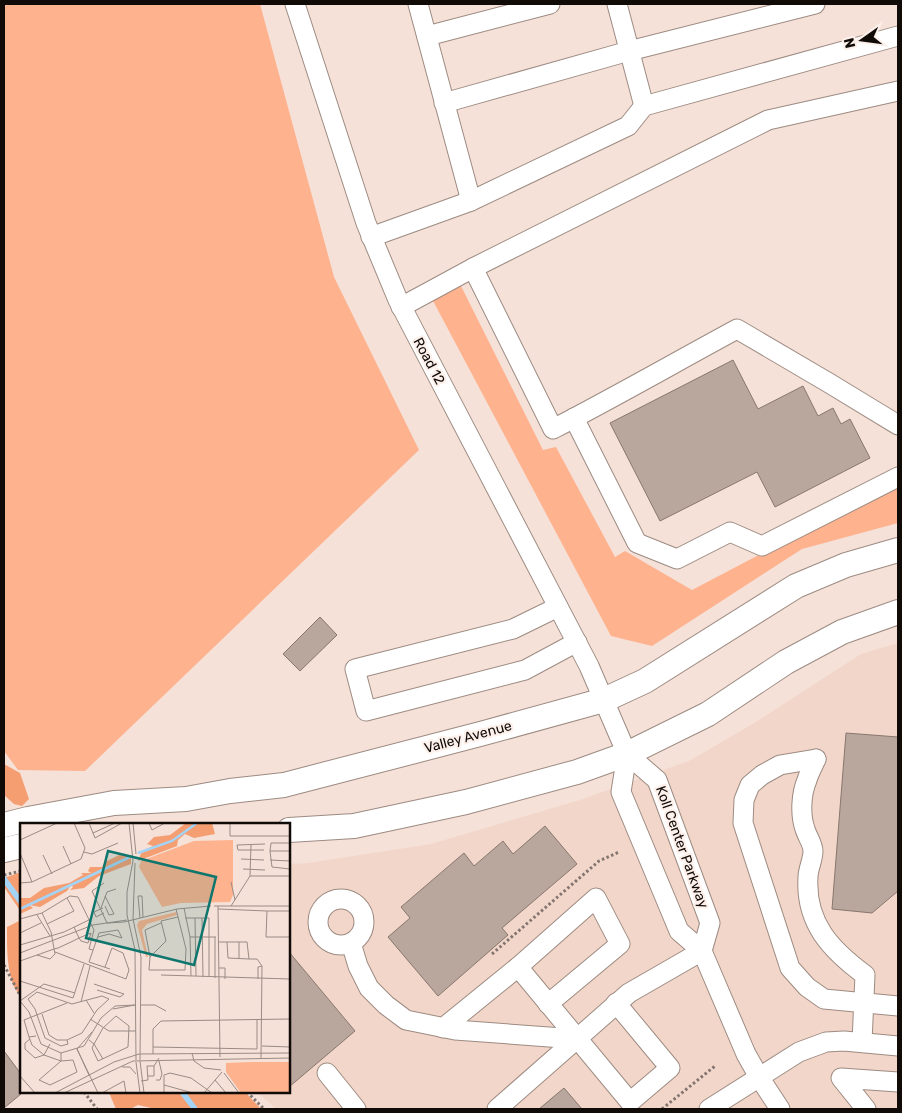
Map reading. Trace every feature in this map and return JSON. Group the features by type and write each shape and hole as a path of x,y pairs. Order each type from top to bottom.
{"main road":[{"name":"Valley Avenue","path":"4,825 114,803 186,799 230,790 284,785 476,736 604,700 645,681 796,586 846,565 898,550"},
{"path":"290,830 354,826 466,802 576,772 628,754 708,714 786,662 842,632 898,612"},
{"path":"4,850 20,846"}],"street":[{"name":"Road 12","path":"295,4 371,237 401,307 577,642 604,700"},
{"path":"418,4 471,201"},
{"path":"427,36 550,4"},
{"path":"617,4 644,106"},
{"path":"444,103 629,50 815,4"},
{"path":"371,237 471,201 628,126 644,106 898,36"},
{"path":"401,307 473,268 768,120 898,91"},
{"path":"473,268 553,429 737,329 898,425"},
{"path":"574,418 637,543 677,559 730,532 762,546 898,477"},
{"path":"558,607 513,629 355,669 366,711 525,670 577,642"},
{"name":"Koll Center Parkway","path":"604,700 628,754 657,780 710,923 702,951"},
{"path":"628,754 621,792 679,931 702,951 746,1054 780,1109"},
{"path":"862,1042 864,1003 865,975 832,948 819,929 809,904 808,876 813,850 804,828 802,804 806,781 816,759 780,765 762,775 750,785 744,800 743,823 790,968 807,987 824,999 864,1003 898,1006"},
{"path":"443,1028 518,967 596,898 620,944 548,1004"},
{"path":"351,943 358,966 369,988 386,1005 406,1020 455,1030 576,1039"},
{"path":"497,1109 629,993 702,951"},
{"path":"518,967 630,1102 670,1068 616,1004"},
{"path":"709,1109 800,1052 826,1042 844,1041 898,1046"},
{"path":"327,1072 356,1109"},
{"path":"866,1109 841,1078 898,1082"}],"path":[{"path":"492,954 599,861 620,852"},
{"path":"4,875 20,871"},
{"path":"4,965 20,995"},
{"path":"662,1109 714,1066"},
{"path":"85,1093 98,1109"},
{"path":"248,1093 264,1109"}],"shaded area":[{"path":"4,4 260,4 334,277 419,450 85,771 18,770 4,751"},
{"path":"460,284 543,450 556,447 615,557 625,551 692,590 898,482 898,523 802,549 652,646 611,636 432,299"},
{"path":"898,643 898,1109 276,1109 258,1093 290,1093 290,864 308,863 431,844 580,800 689,761 756,722 861,654"},
{"path":"4,764 20,773 29,799 22,806 14,804 4,795"},
{"path":"20,872 20,911 4,887 4,878"},
{"path":"20,920 20,995 12,982 10,973 7,954 7,927"},
{"path":"109,1093 246,1093 261,1109 151,1109 138,1105 130,1109 116,1109"}],"building":[{"path":"733,360 758,409 803,386 818,416 833,408 841,424 850,419 870,458 775,507 757,472 660,521 610,423"},
{"path":"320,617 337,635 300,671 283,654"},
{"path":"846,733 898,737 898,891 872,913 832,909"},
{"path":"545,826 577,864 502,928 508,935 438,996 388,937 410,918 401,907 464,853 474,866 503,841 513,854"},
{"path":"290,953 355,1031 290,1086"},
{"path":"4,1051 20,1073 21,1094 4,1108"},
{"path":"564,1088 582,1109 539,1109"}],"waterway":[{"path":"4,879 20,901"},
{"path":"183,1093 195,1109"}]}
